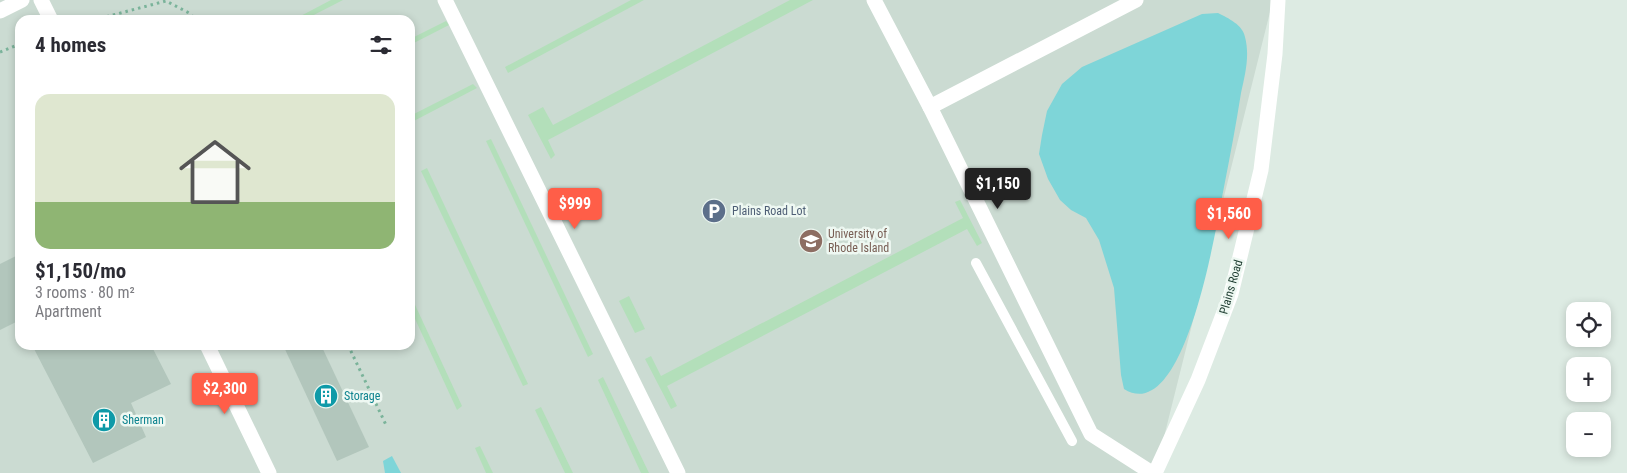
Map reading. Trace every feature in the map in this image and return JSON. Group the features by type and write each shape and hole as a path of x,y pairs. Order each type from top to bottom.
{"street":[{"path":"0,11 22,0"},
{"path":"41,0 48,15"},
{"path":"445,0 678,473"},
{"path":"874,0 930,107 1091,434 1154,473"},
{"path":"930,107 1136,0"},
{"name":"Plains Road","path":"1154,473 1198,380 1231,294 1261,170 1276,54 1278,0"},
{"path":"210,350 269,473"}],"lane":[{"path":"976,263 1072,442"}],"path":[{"path":"113,15 166,1 192,15"},
{"path":"0,52 15,46"},
{"path":"350,350 387,426"}],"shaded area":[{"name":"University of Rhode Island","path":"0,0 1273,0 1155,473 0,473"}],"green space":[{"path":"331,0 343,0 314,15 302,15"},
{"path":"631,0 644,0 508,73 505,67"},
{"path":"790,0 813,0 548,140 555,155 551,159 528,115 543,107 553,125"},
{"path":"446,21 449,25 415,42 415,36"},
{"path":"473,84 477,88 415,120 415,113"},
{"path":"491,139 593,354 588,357 486,141"},
{"path":"427,168 528,384 523,386 421,171"},
{"path":"960,200 982,243 977,246 967,229 667,386 677,406 671,409 645,359 651,356 661,376 963,218 955,202"},
{"path":"629,296 645,329 635,333 619,301"},
{"path":"415,305 462,406 457,410 415,319"},
{"path":"603,377 649,473 641,473 598,380"},
{"path":"541,407 573,473 565,473 535,410"},
{"path":"480,446 493,473 486,473 475,448"}],"water":[{"path":"1218,13 1234,22 1244,33 1247,58 1206,276 1195,315 1181,351 1165,379 1146,393 1124,389 1121,375 1114,288 1099,240 1086,218 1071,210 1060,200 1048,179 1039,154 1047,111 1062,84 1082,67 1202,14"},
{"path":"392,456 401,473 385,473 383,461"}],"building":[{"path":"15,256 15,322 0,330 0,264"},
{"name":"Sherman","path":"35,350 154,350 171,384 131,403 146,437 93,463"},
{"name":"Storage","path":"285,350 323,350 369,447 337,461"}],"place":[{"name":"Plains Road Lot","path":"714,211"},
{"name":"University of Rhode Island","path":"811,241"},
{"name":"Storage","path":"326,396"},
{"name":"Sherman","path":"104,420"}]}
